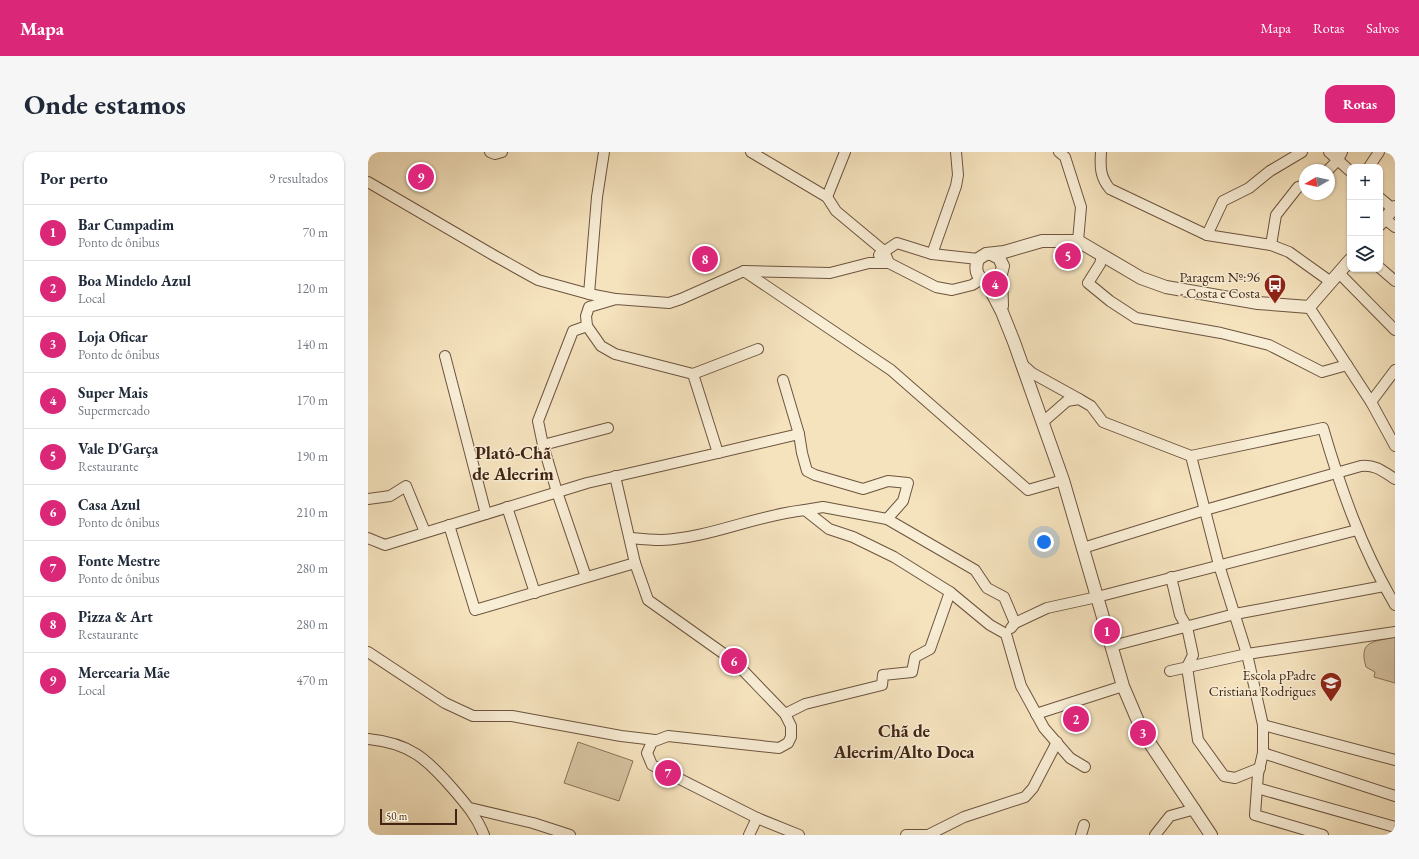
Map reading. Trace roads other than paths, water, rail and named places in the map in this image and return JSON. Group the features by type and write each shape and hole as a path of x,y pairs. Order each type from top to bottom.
{"street":[{"path":"490,152 495,154 502,152"},
{"path":"589,294 597,197 604,152"},
{"path":"751,152 827,197 836,211 884,251 889,263"},
{"path":"827,197 845,152"},
{"path":"932,254 956,186 958,175 956,152"},
{"path":"1059,152 1065,157 1081,207 1078,242"},
{"path":"1101,152 1100,169 1103,180 1110,189 1207,235 1271,245 1289,252 1331,282"},
{"path":"1207,235 1223,201 1249,188 1270,170 1302,152"},
{"path":"1329,152 1340,156 1347,166"},
{"path":"1370,164 1379,152"},
{"path":"1333,164 1340,156"},
{"path":"368,182 538,280 589,294 616,299 668,303 681,300 744,271 830,273 869,263 889,263 936,287 952,290 984,280 994,280 1027,246"},
{"path":"1271,245 1276,215 1299,188"},
{"path":"1383,200 1394,208 1383,221"},
{"path":"1383,222 1395,227"},
{"path":"1211,835 1143,733 1123,686 1063,480 1043,422 1002,312 984,280 976,272 975,268 978,259 982,255 1027,246 1042,241 1078,242 1141,278 1166,287 1190,293 1258,303 1309,308"},
{"path":"869,263 897,243 932,254 978,259"},
{"path":"991,254 999,258 1002,262 1002,312"},
{"path":"1102,256 1100,264 1088,283 1110,301 1136,318 1221,333 1270,345 1322,372 1347,365"},
{"path":"1309,308 1347,264"},
{"path":"744,271 891,370 1028,490 1063,480"},
{"path":"1383,271 1395,281"},
{"path":"1339,273 1395,330"},
{"path":"616,299 589,307 586,316 588,326 601,346 615,354 693,374 758,349"},
{"path":"1309,308 1371,402 1395,446"},
{"path":"586,577 557,492 543,445 538,421 573,331 588,326"},
{"path":"445,356 486,514"},
{"path":"1022,364 1032,373 1091,406 1102,422 1191,456 1323,428 1337,474 1357,530 1384,586 1395,605"},
{"path":"1371,402 1395,370"},
{"path":"693,374 718,454"},
{"path":"783,380 799,434 807,471 815,475 863,489 888,481 908,483 904,501 887,519"},
{"path":"1043,422 1067,402 1080,399"},
{"path":"543,445 608,428"},
{"path":"368,538 385,544 615,476 718,454 799,434"},
{"path":"1191,456 1219,565 1247,654 1263,725 1263,753 1257,788 1255,815 1323,835"},
{"path":"1083,548 1205,510 1369,465 1376,467 1395,478"},
{"path":"368,652 446,703 473,716 512,716 621,736 655,740 668,736 779,748 788,743 791,737 791,726 785,714 734,662 648,600 635,563 631,538 615,476"},
{"path":"368,499 390,496 406,486 425,532"},
{"path":"631,538 662,540 706,533 746,521 787,512 823,507 887,519 975,570 986,588 1004,597 1015,623"},
{"path":"507,508 535,593"},
{"path":"805,510 829,529 853,537 894,557 950,592 990,624 1006,634 1021,686 1044,728 1070,758 1085,767"},
{"path":"449,525 475,610 635,563"},
{"path":"1006,634 1015,623 1047,608 1097,597 1357,530"},
{"path":"1171,577 1180,615 1187,627 1193,655 1187,667 1198,740 1224,776 1235,778 1260,768"},
{"path":"1112,646 1235,614 1384,586"},
{"path":"785,714 805,704 882,685 883,674 912,672 915,657 930,650 950,592"},
{"path":"1170,671 1247,654 1395,632"},
{"path":"1036,714 1123,686"},
{"path":"1263,725 1395,760"},
{"path":"368,739 387,741 416,753 434,767 470,808 484,835"},
{"path":"655,740 652,742 647,753 652,765 757,818 799,835"},
{"path":"906,835 931,834 964,817 1024,797 1033,788 1057,742"},
{"path":"1263,753 1395,796"},
{"path":"1257,788 1395,827"},
{"path":"470,808 533,823 570,835"},
{"path":"1156,835 1170,816 1195,809"},
{"path":"749,835 757,818"}],"place":[{"name":"Mercearia Mãe","path":"421,177"},
{"name":"Vale D'Garça","path":"1068,256"},
{"name":"Pizza & Art","path":"705,259"},
{"name":"Super Mais","path":"995,284"},
{"name":"Paragem Nº:96 - Costa e Costa","path":"1275,304"},
{"name":"Bar Cumpadim","path":"1107,631"},
{"name":"Casa Azul","path":"734,661"},
{"name":"Escola pPadre Cristiana Rodrigues","path":"1331,702"},
{"name":"Boa Mindelo Azul","path":"1076,719"},
{"name":"Loja Oficar","path":"1143,733"},
{"name":"Fonte Mestre","path":"668,773"}],"district":[{"name":"Platô-Chã de Alecrim","path":"513,462"},
{"name":"Chã de Alecrim/Alto Doca","path":"904,740"}]}
